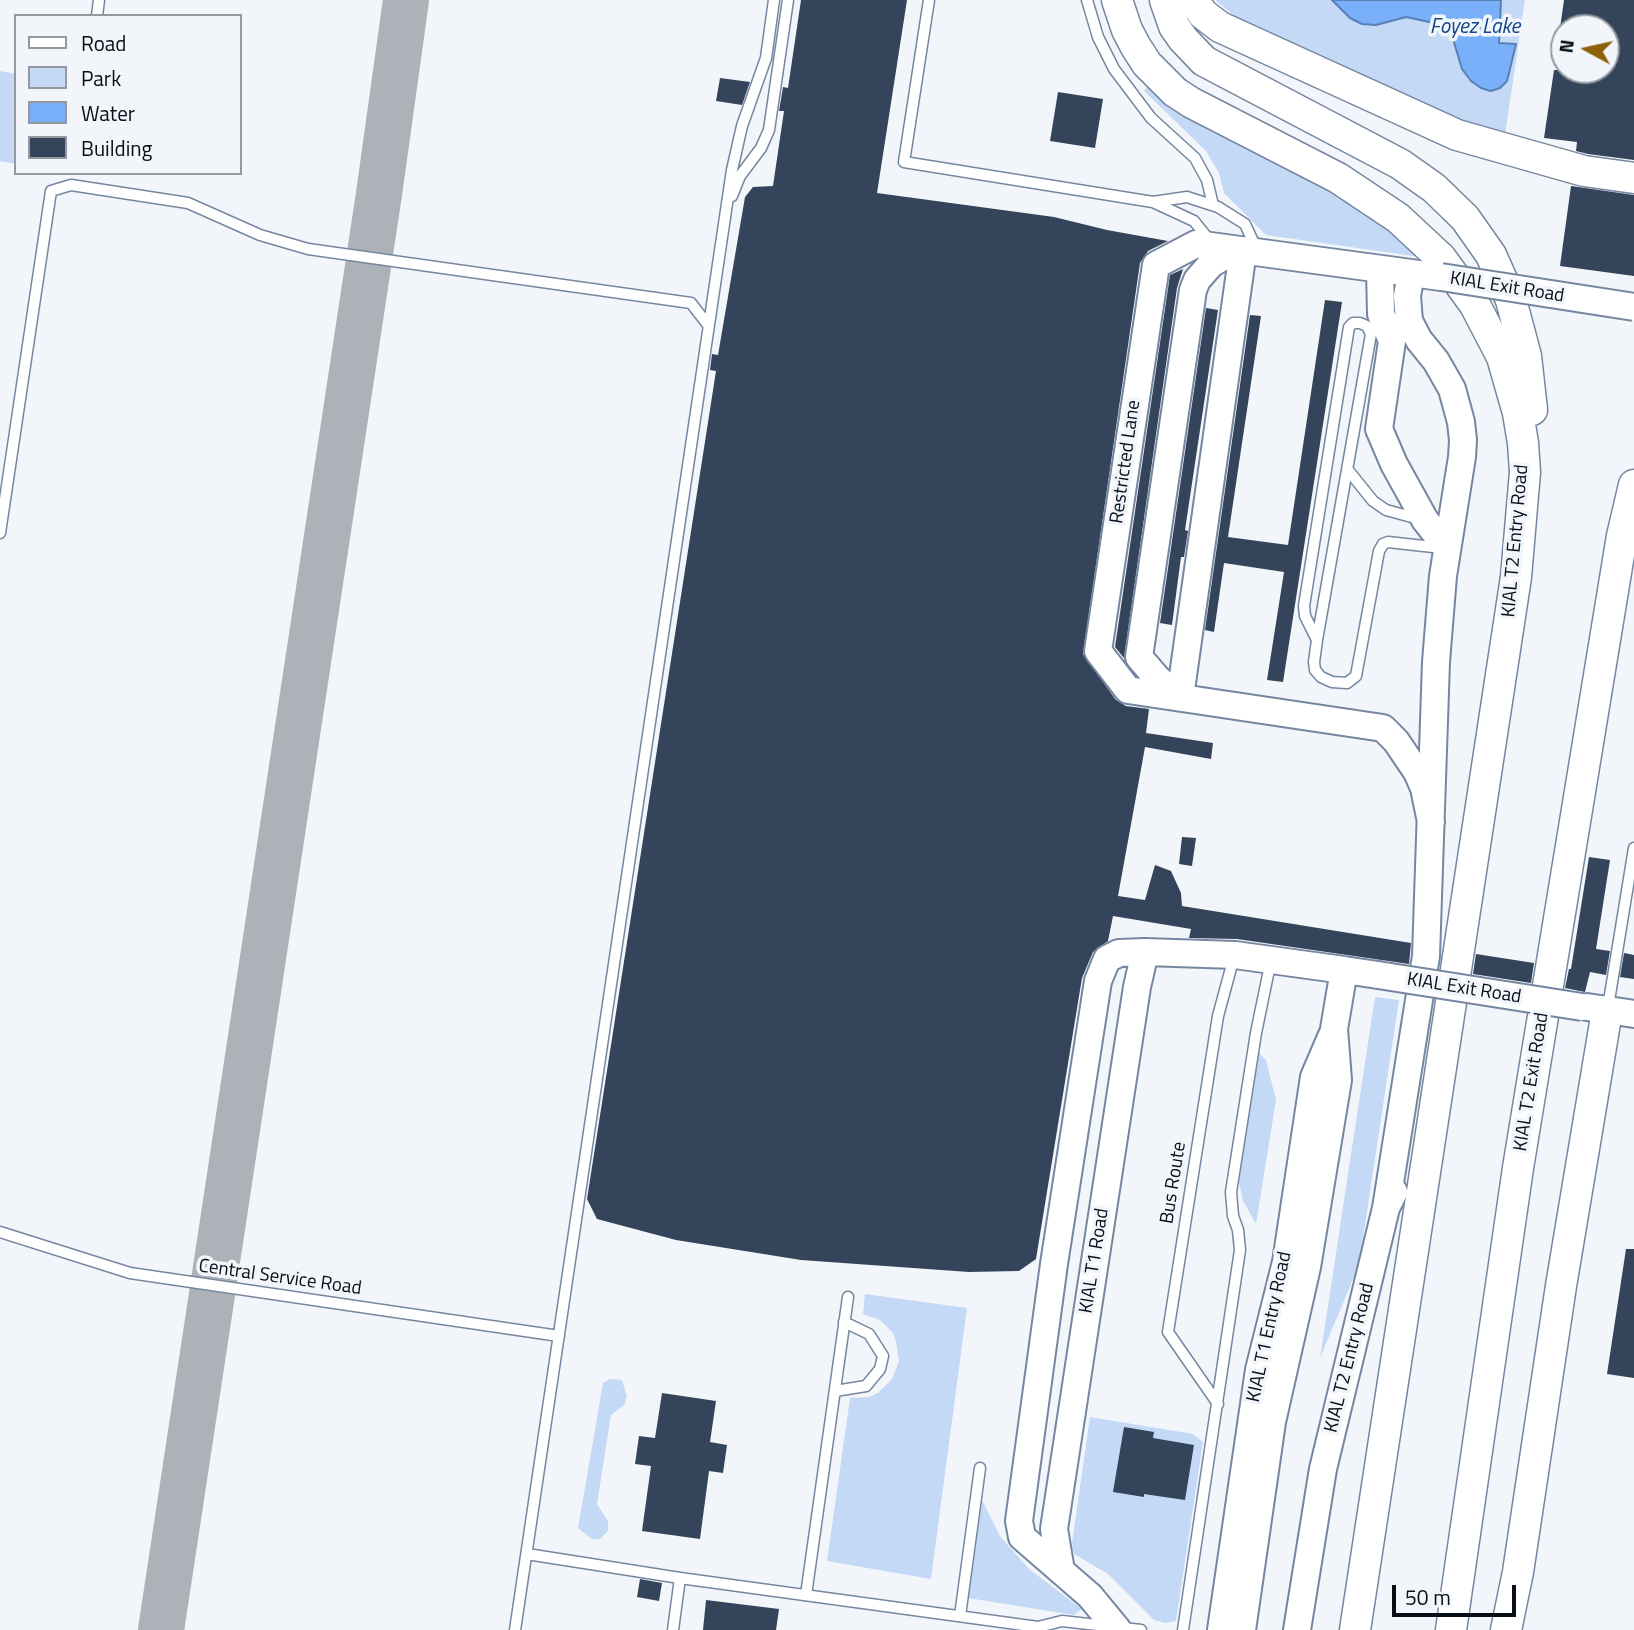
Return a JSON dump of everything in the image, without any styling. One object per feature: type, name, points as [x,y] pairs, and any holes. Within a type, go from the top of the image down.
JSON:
[{"type":"main road","name":"KIAL T2 Entry Road","points":[[1118,0],[1127,30],[1136,47],[1147,64],[1175,92],[1348,185],[1406,225],[1441,258],[1485,322],[1502,357],[1518,413],[1525,472],[1516,577],[1355,1630]]},
{"type":"main road","points":[[1165,0],[1171,19],[1183,39],[1204,61],[1400,164],[1434,188],[1478,234],[1502,277],[1515,312],[1526,356],[1533,423],[1532,478],[1516,577]]},
{"type":"main road","points":[[1193,0],[1203,14],[1220,27],[1457,135],[1584,171],[1634,178]]},
{"type":"main road","name":"Restricted Lane","points":[[1180,697],[1128,690],[1098,651],[1156,265],[1196,244],[1380,269]]},
{"type":"main road","points":[[1180,697],[1251,252],[1226,255],[1211,264],[1197,280],[1193,290],[1139,657],[1157,678],[1180,697],[1383,728],[1396,741],[1417,772],[1426,796],[1431,822]]},
{"type":"main road","points":[[1380,269],[1381,314],[1392,341],[1380,429],[1394,464],[1425,520],[1447,548]]},
{"type":"main road","name":"KIAL Exit Road","points":[[1380,269],[1634,307]]},
{"type":"main road","points":[[1386,1208],[1426,956],[1436,663],[1447,548],[1462,457],[1461,422],[1449,382],[1409,321],[1407,308],[1411,274]]},
{"type":"main road","name":"KIAL T2 Exit Road","points":[[1451,1630],[1518,1168],[1622,536],[1634,485]]},
{"type":"main road","name":"KIAL T2 Exit Road","points":[[1622,536],[1634,501]]},
{"type":"main road","points":[[1132,952],[1235,954],[1344,970]]},
{"type":"main road","name":"KIAL T1 Road","points":[[1132,952],[1137,987],[1054,1530],[1061,1570],[1022,1537],[1020,1504],[1098,981],[1107,959],[1132,952]]},
{"type":"main road","name":"KIAL T2 Entry Road","points":[[1297,1630],[1323,1469],[1386,1208],[1438,1097],[1426,956]]},
{"type":"main road","name":"KIAL Exit Road","points":[[1344,970],[1608,1011]]},
{"type":"main road","name":"KIAL T1 Entry Road","points":[[1221,1630],[1259,1370],[1286,1262],[1314,1077],[1334,1029],[1344,970]]},
{"type":"main road","points":[[1506,1630],[1518,1572],[1561,1286],[1608,1011]]},
{"type":"main road","name":"KIAL T1 Entry Road","points":[[1242,1630],[1272,1422],[1307,1267],[1338,1080],[1334,1029]]},
{"type":"main road","points":[[1061,1570],[1125,1629]]},
{"type":"lane","points":[[515,1630],[732,170],[742,126],[766,58],[774,0]]},
{"type":"lane","points":[[726,209],[740,176],[761,148],[769,130],[788,0]]},
{"type":"lane","points":[[929,0],[904,162],[1153,202],[1194,221],[1215,247]]},
{"type":"lane","points":[[1087,0],[1098,37],[1114,69],[1151,118],[1195,158],[1207,180],[1213,205]]},
{"type":"lane","points":[[71,184],[73,175]]},
{"type":"lane","points":[[0,533],[51,191],[71,184],[188,203],[260,235],[307,249],[691,303],[708,325]]},
{"type":"lane","points":[[1153,202],[1187,197],[1213,205],[1245,224],[1251,252]]},
{"type":"lane","points":[[1317,639],[1305,616],[1304,606],[1349,327],[1353,323],[1367,326],[1371,334],[1317,639],[1315,670],[1321,677],[1332,682],[1347,683],[1356,676],[1379,551],[1383,544],[1388,542],[1447,548]]},
{"type":"lane","points":[[1348,470],[1373,502],[1402,516],[1425,520]]},
{"type":"lane","points":[[1608,1011],[1634,848]]},
{"type":"lane","name":"Bus Route","points":[[1218,1404],[1168,1332],[1218,1016],[1235,954]]},
{"type":"lane","points":[[1184,1630],[1240,1250],[1231,1192],[1256,1033],[1271,960]]},
{"type":"lane","name":"Central Service Road","points":[[0,1232],[130,1273],[559,1336]]},
{"type":"lane","points":[[806,1595],[848,1297]]},
{"type":"lane","points":[[835,1391],[866,1386],[880,1369],[883,1356],[869,1334],[844,1322]]},
{"type":"lane","points":[[960,1616],[981,1468]]},
{"type":"lane","points":[[527,1554],[1037,1628],[1062,1621],[1125,1629]]},
{"type":"lane","points":[[673,1630],[680,1578]]},
{"type":"green space","points":[[1215,0],[1525,0],[1505,135],[1458,120],[1244,24]]},
{"type":"green space","points":[[0,71],[14,74],[14,164],[0,161]]},
{"type":"green space","points":[[1150,85],[1354,196],[1420,257],[1266,235],[1224,193],[1219,173],[1206,151],[1144,91]]},
{"type":"green space","points":[[1375,997],[1399,1000],[1359,1265],[1320,1358]]},
{"type":"green space","points":[[1258,1052],[1266,1060],[1276,1100],[1256,1224],[1243,1201],[1238,1178]]},
{"type":"green space","points":[[865,1294],[967,1308],[931,1579],[827,1561],[850,1398],[869,1397],[878,1393],[892,1379],[899,1361],[893,1333],[880,1320],[863,1314]]},
{"type":"green space","points":[[610,1379],[622,1380],[627,1397],[624,1405],[611,1415],[597,1504],[608,1521],[608,1531],[600,1539],[592,1539],[578,1528],[603,1383]]},
{"type":"green space","points":[[1090,1417],[1193,1434],[1203,1442],[1176,1621],[1165,1623],[1154,1620],[1108,1574],[1074,1554],[1072,1543]]},
{"type":"green space","points":[[982,1500],[1000,1536],[1029,1569],[1082,1609],[1074,1615],[968,1598]]},
{"type":"water","name":"Foyez Lake","points":[[1332,0],[1501,0],[1499,43],[1516,44],[1507,81],[1500,88],[1491,91],[1471,81],[1462,69],[1453,39],[1448,32],[1434,23],[1406,17],[1376,25],[1362,24],[1350,18]]},
{"type":"building","points":[[801,0],[907,0],[877,193],[1054,217],[1168,241],[1148,251],[1140,263],[1083,654],[1116,700],[1126,706],[1149,709],[1146,733],[1213,743],[1211,759],[1145,747],[1118,896],[1145,900],[1155,865],[1171,871],[1181,893],[1182,906],[1411,943],[1409,964],[1237,939],[1189,938],[1191,929],[1113,916],[1108,941],[1093,952],[1082,978],[1036,1259],[1019,1271],[969,1272],[801,1260],[676,1240],[597,1219],[587,1199],[716,371],[710,370],[712,354],[718,355],[745,197],[753,187],[773,186],[784,111],[779,111],[783,87],[788,88]]},
{"type":"building","points":[[1564,0],[1634,0],[1634,160],[1588,154],[1576,151],[1577,142],[1544,138],[1552,84],[1620,84],[1620,14],[1562,14]]},
{"type":"building","points":[[720,78],[750,82],[742,105],[716,101]]},
{"type":"building","points":[[1058,92],[1103,99],[1095,148],[1050,141]]},
{"type":"building","points":[[1571,186],[1634,195],[1634,276],[1560,266]]},
{"type":"building","points":[[1183,269],[1177,288],[1124,658],[1115,647],[1170,275]]},
{"type":"building","points":[[1325,300],[1342,302],[1283,682],[1267,680],[1284,572],[1224,563],[1214,632],[1205,630],[1250,315],[1261,316],[1228,537],[1288,545]]},
{"type":"building","points":[[1206,308],[1218,310],[1185,530],[1188,531],[1184,557],[1181,557],[1172,625],[1160,623]]},
{"type":"building","points":[[1182,837],[1196,838],[1192,866],[1179,864]]},
{"type":"building","points":[[1589,857],[1610,860],[1596,949],[1610,951],[1606,975],[1590,972],[1585,992],[1565,988],[1571,969]]},
{"type":"building","points":[[1624,953],[1634,955],[1634,979],[1620,977]]},
{"type":"building","points":[[1476,954],[1534,963],[1531,983],[1473,974]]},
{"type":"building","points":[[1626,1249],[1634,1249],[1634,1378],[1607,1374]]},
{"type":"building","points":[[662,1393],[716,1401],[710,1442],[727,1445],[723,1473],[709,1471],[700,1539],[642,1531],[651,1466],[635,1464],[639,1436],[655,1438]]},
{"type":"building","points":[[1124,1427],[1154,1432],[1153,1438],[1194,1445],[1185,1500],[1113,1492]]},
{"type":"building","points":[[640,1579],[662,1583],[659,1601],[637,1597]]},
{"type":"building","points":[[706,1600],[779,1609],[776,1630],[703,1630]]},
{"type":"taxiway","points":[[161,1630],[379,194],[406,0]]}]
